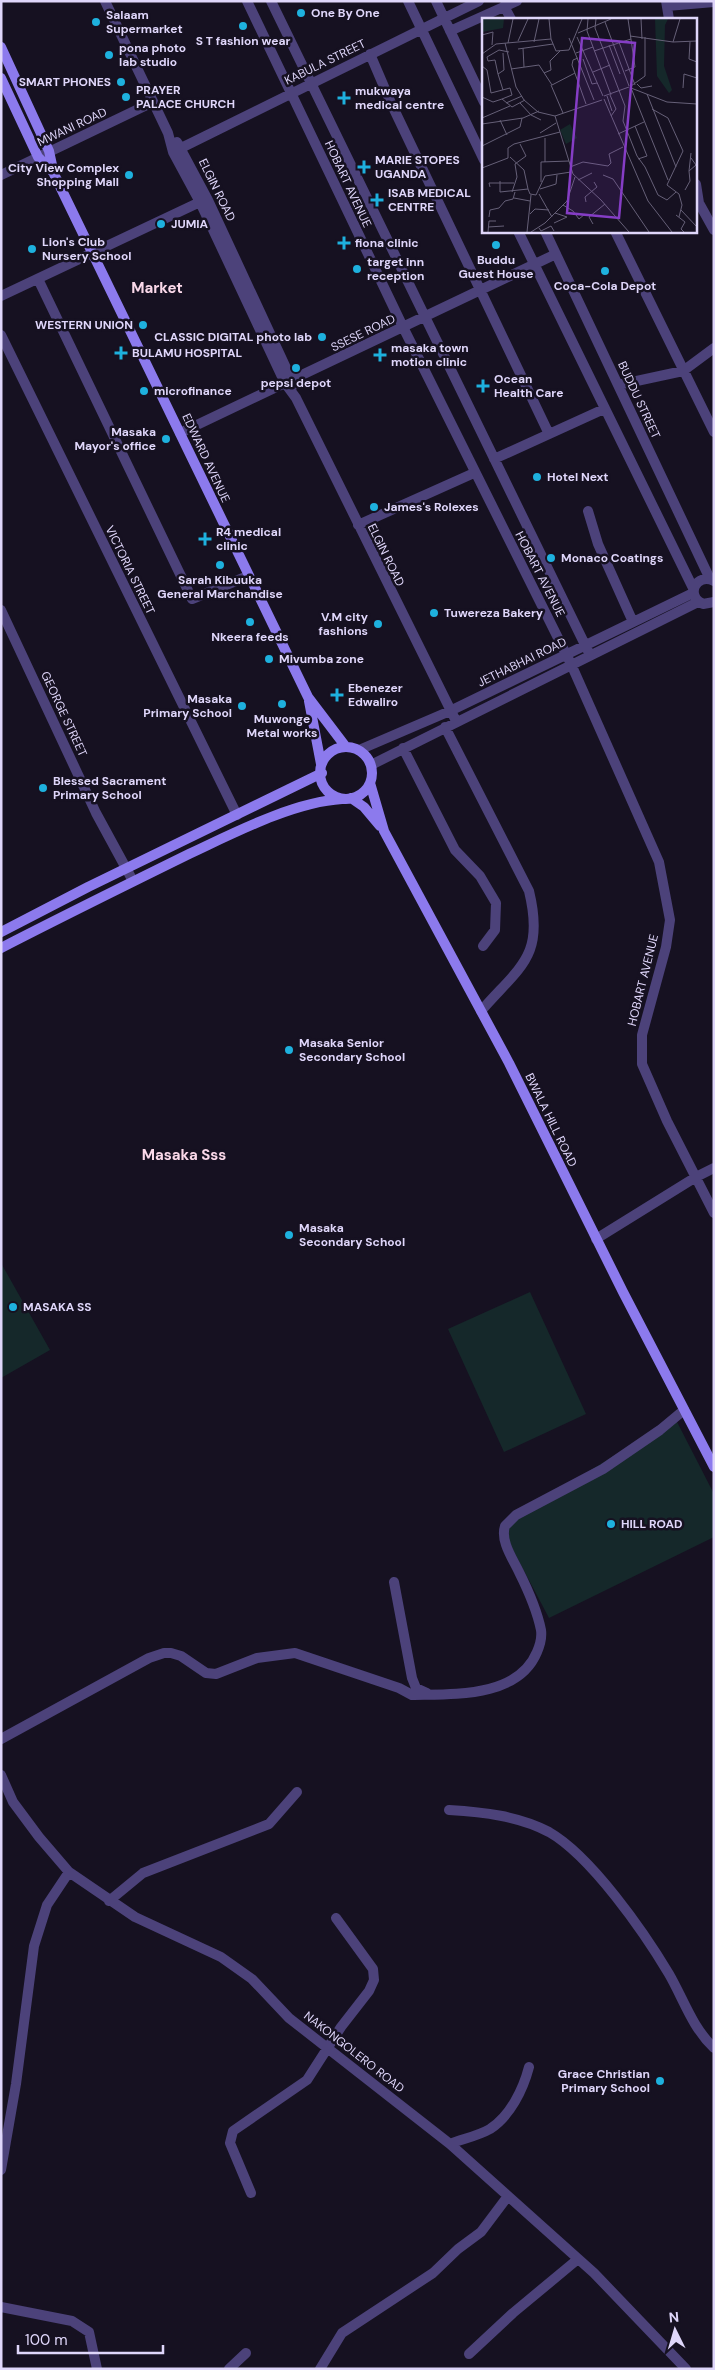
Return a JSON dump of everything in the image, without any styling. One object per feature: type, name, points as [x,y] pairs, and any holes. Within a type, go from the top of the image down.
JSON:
[{"type":"street","name":"ELGIN ROAD","points":[[105,1],[296,398],[456,721]]},
{"type":"street","name":"HOBART AVENUE","points":[[247,1],[403,328],[474,473],[569,659],[659,862],[670,920],[666,947],[642,1035],[640,1051],[642,1064],[663,1113],[714,1212]]},
{"type":"street","name":"HOBART AVENUE","points":[[271,1],[309,84],[587,650]]},
{"type":"street","points":[[408,1],[482,156]]},
{"type":"street","points":[[436,1],[482,98]]},
{"type":"street","name":"KABULA STREET","points":[[177,149],[480,1]]},
{"type":"street","points":[[450,31],[517,1]]},
{"type":"street","points":[[669,18],[666,4],[714,2]]},
{"type":"street","points":[[504,6],[510,18]]},
{"type":"street","name":"EDWARD AVENUE","points":[[1,47],[49,151],[54,174],[94,253],[248,576],[308,697],[346,747]]},
{"type":"street","points":[[370,54],[391,103],[549,434]]},
{"type":"street","name":"EDWARD AVENUE","points":[[1,78],[38,157],[54,174]]},
{"type":"street","name":"MWANI ROAD","points":[[1,175],[153,102]]},
{"type":"street","name":"ELGIN ROAD","points":[[177,149],[200,202],[289,381]]},
{"type":"street","points":[[698,194],[700,203],[714,230]]},
{"type":"street","points":[[1,296],[200,202]]},
{"type":"street","points":[[518,232],[695,594],[708,604],[713,603]]},
{"type":"street","name":"BUDDU STREET","points":[[545,232],[712,580]]},
{"type":"street","points":[[615,232],[714,432]]},
{"type":"street","name":"SSESE ROAD","points":[[180,433],[556,254]]},
{"type":"street","points":[[38,279],[192,599],[248,576]]},
{"type":"street","name":"VICTORIA STREET","points":[[1,335],[237,815]]},
{"type":"street","points":[[618,384],[683,371],[714,348]]},
{"type":"street","points":[[494,459],[604,409]]},
{"type":"street","points":[[358,525],[474,473]]},
{"type":"street","points":[[588,511],[598,544],[633,622]]},
{"type":"street","points":[[695,594],[700,580],[712,580]]},
{"type":"street","name":"JETHABHAI ROAD","points":[[587,650],[633,622],[695,594]]},
{"type":"street","name":"JETHABHAI ROAD","points":[[371,765],[695,594]]},
{"type":"street","name":"GEORGE STREET","points":[[1,610],[88,795],[133,881]]},
{"type":"street","name":"JETHABHAI ROAD","points":[[360,750],[569,659]]},
{"type":"street","points":[[308,697],[322,769],[322,781],[326,789],[364,807],[384,831]]},
{"type":"street","points":[[445,727],[529,891],[535,915],[534,942],[520,970],[480,1011]]},
{"type":"street","points":[[1,932],[237,815],[322,769],[331,751],[346,747],[360,750],[371,765],[370,782],[363,792],[347,798],[321,800],[242,829],[133,881],[1,948]]},
{"type":"street","points":[[403,748],[455,850],[480,876],[496,902],[495,930],[483,946]]},
{"type":"street","name":"BWALA HILL ROAD","points":[[370,782],[384,831],[509,1062],[596,1239],[714,1467]]},
{"type":"street","points":[[596,1239],[696,1177],[714,1168]]},
{"type":"street","points":[[1,1739],[149,1658],[164,1652],[181,1656],[206,1674],[225,1672],[257,1658],[298,1653],[399,1688],[412,1695],[498,1688],[526,1671],[540,1646],[541,1630],[527,1588],[503,1535],[508,1522],[516,1515],[603,1469],[660,1430],[684,1410]]},
{"type":"street","points":[[394,1582],[412,1678],[416,1688],[430,1695]]},
{"type":"street","name":"NAKONGOLERO ROAD","points":[[1,1775],[13,1802],[39,1837],[69,1872],[109,1901],[161,1931],[221,1957],[252,1979],[289,2018],[450,2144],[610,2287],[686,2369]]},
{"type":"street","points":[[109,1901],[143,1873],[270,1824],[297,1792]]},
{"type":"street","points":[[1,1802],[13,1802]]},
{"type":"street","points":[[449,1810],[511,1818],[548,1832],[570,1848],[622,1905],[668,1973],[698,2031],[714,2048]]},
{"type":"street","points":[[1,2170],[16,2084],[34,1946],[47,1905],[69,1872]]},
{"type":"street","points":[[251,2193],[230,2143],[231,2135],[245,2121],[304,2084],[318,2067],[341,2027],[365,1997],[374,1980],[373,1969],[336,1918]]},
{"type":"street","points":[[450,2144],[490,2129],[515,2102],[529,2068]]},
{"type":"street","points":[[320,2369],[342,2333],[433,2273],[481,2232],[508,2196]]},
{"type":"street","points":[[468,2354],[513,2313],[578,2259]]},
{"type":"street","points":[[1,2307],[48,2315],[78,2324],[89,2332],[97,2369]]},
{"type":"street","points":[[229,2369],[246,2353]]},
{"type":"green space","name":"MASAKA SS","points":[[1,1263],[50,1350],[1,1378]]},
{"type":"green space","points":[[530,1292],[586,1414],[504,1452],[448,1329]]},
{"type":"green space","name":"HILL ROAD","points":[[675,1418],[714,1494],[714,1537],[549,1618],[503,1531],[513,1518]]},
{"type":"place","name":"One By One","points":[[301,13]]},
{"type":"place","name":"Salaam Supermarket","points":[[96,22]]},
{"type":"place","name":"S T fashion wear","points":[[243,26]]},
{"type":"place","name":"pona photo lab studio","points":[[109,55]]},
{"type":"place","name":"SMART PHONES","points":[[121,82]]},
{"type":"place","name":"PRAYER PALACE CHURCH","points":[[126,97]]},
{"type":"place","name":"mukwaya medical centre","points":[[344,98]]},
{"type":"place","name":"MARIE STOPES UGANDA","points":[[364,167]]},
{"type":"place","name":"City View Complex Shopping Mall","points":[[129,175]]},
{"type":"place","name":"ISAB MEDICAL CENTRE","points":[[377,200]]},
{"type":"place","name":"JUMIA","points":[[161,224]]},
{"type":"place","name":"fiona clinic","points":[[344,243]]},
{"type":"place","name":"Buddu Guest House","points":[[496,245]]},
{"type":"place","name":"Lion's Club Nursery School","points":[[32,249]]},
{"type":"place","name":"target inn reception","points":[[357,269]]},
{"type":"place","name":"Coca-Cola Depot","points":[[605,271]]},
{"type":"place","name":"WESTERN UNION","points":[[143,325]]},
{"type":"place","name":"CLASSIC DIGITAL photo lab","points":[[322,337]]},
{"type":"place","name":"BULAMU HOSPITAL","points":[[121,353]]},
{"type":"place","name":"masaka town motion clinic","points":[[380,355]]},
{"type":"place","name":"pepsi depot","points":[[296,368]]},
{"type":"place","name":"Ocean Health Care","points":[[483,386]]},
{"type":"place","name":"microfinance","points":[[144,391]]},
{"type":"place","name":"Masaka Mayor's office","points":[[166,439]]},
{"type":"place","name":"Hotel Next","points":[[537,477]]},
{"type":"place","name":"James's Rolexes","points":[[374,507]]},
{"type":"place","name":"R4 medical clinic","points":[[205,539]]},
{"type":"place","name":"Monaco Coatings","points":[[551,558]]},
{"type":"place","name":"Sarah Kibuuka General Marchandise","points":[[220,565]]},
{"type":"place","name":"Tuwereza Bakery","points":[[434,613]]},
{"type":"place","name":"Nkeera feeds","points":[[250,622]]},
{"type":"place","name":"V.M city fashions","points":[[378,624]]},
{"type":"place","name":"Mivumba zone","points":[[269,659]]},
{"type":"place","name":"Ebenezer Edwaliro","points":[[337,695]]},
{"type":"place","name":"Muwonge Metal works","points":[[282,704]]},
{"type":"place","name":"Masaka Primary School","points":[[242,706]]},
{"type":"place","name":"Blessed Sacrament Primary School","points":[[43,788]]},
{"type":"place","name":"Masaka Senior Secondary School","points":[[289,1050]]},
{"type":"place","name":"Masaka Secondary School","points":[[289,1235]]},
{"type":"place","name":"MASAKA SS","points":[[13,1307]]},
{"type":"place","name":"HILL ROAD","points":[[611,1524]]},
{"type":"place","name":"Grace Christian Primary School","points":[[660,2081]]},
{"type":"district","name":"Market","points":[[157,288]]},
{"type":"district","name":"Masaka Sss","points":[[184,1155]]}]
